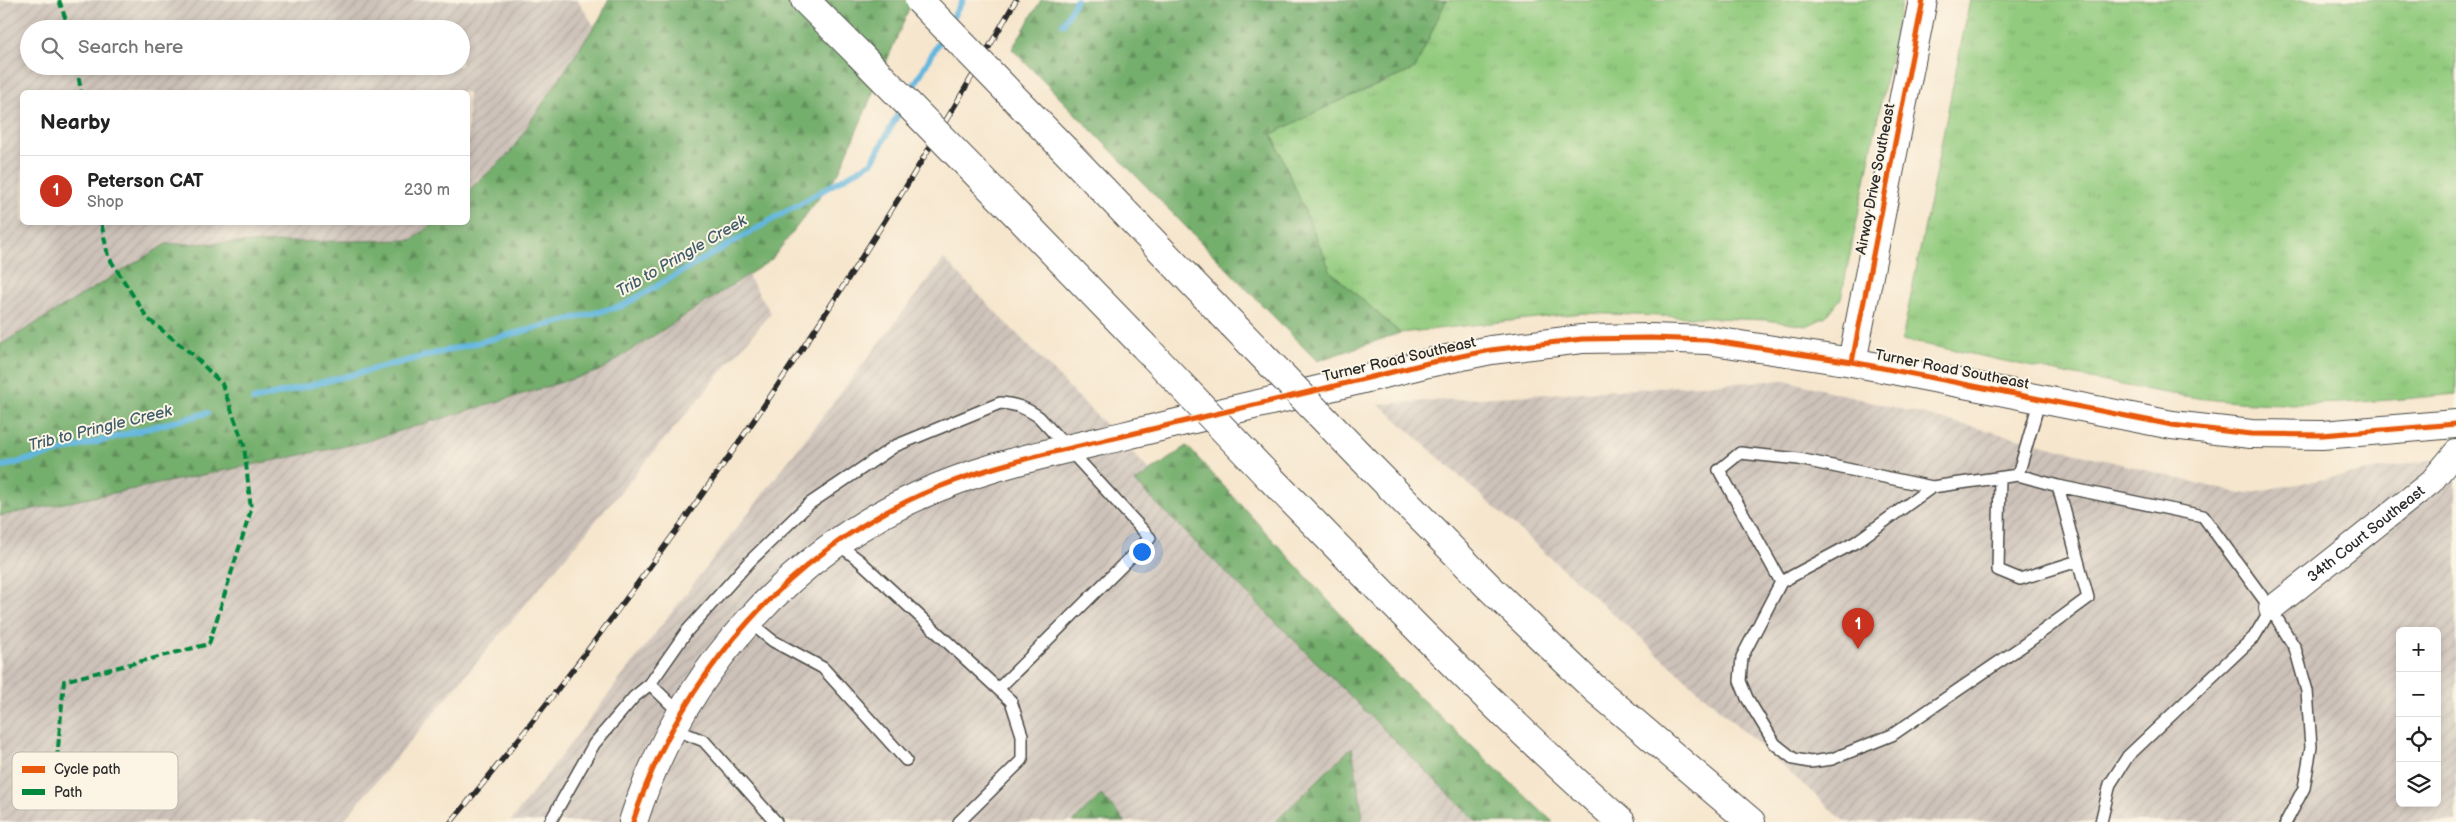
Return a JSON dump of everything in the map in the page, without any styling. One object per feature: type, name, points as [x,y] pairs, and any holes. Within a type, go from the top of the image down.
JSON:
[{"type":"main road","points":[[805,0],[1020,218],[1450,662],[1554,763],[1621,822]]},
{"type":"main road","points":[[919,0],[1488,586],[1594,688],[1752,822]]},
{"type":"main road","name":"Airway Drive Southeast","points":[[1852,362],[1922,0]]},
{"type":"main road","name":"Turner Road Southeast","points":[[632,822],[643,788],[676,720],[707,671],[748,621],[808,565],[892,509],[939,487],[1035,456],[1428,363],[1540,343],[1650,338],[1707,340],[1852,362],[2172,425],[2251,434],[2322,435],[2456,424]]},
{"type":"street","name":"34th Court Southeast","points":[[2272,610],[2431,482],[2456,452]]},
{"type":"lane","points":[[2018,475],[2040,399]]},
{"type":"lane","points":[[550,822],[594,744],[634,698],[650,684],[688,631],[749,562],[809,504],[895,446],[1000,403],[1026,408],[1039,417],[1150,538],[998,689]]},
{"type":"lane","points":[[1781,582],[1719,470],[1740,453],[1799,459],[1932,487],[2018,475],[2058,486],[2203,516],[2272,610],[2295,648],[2307,691],[2311,747],[2304,788],[2286,822]]},
{"type":"lane","points":[[2000,478],[1998,570],[2020,579],[2078,561]]},
{"type":"lane","points":[[1932,487],[1856,542],[1781,582],[1742,657],[1740,681],[1747,698],[1775,744],[1794,759],[1810,762],[1832,759],[1892,735],[2021,647],[2088,598],[2058,486]]},
{"type":"lane","points":[[838,544],[860,561],[1011,701],[1022,735],[1022,760],[959,822]]},
{"type":"lane","points":[[2101,822],[2110,784],[2128,756],[2254,637],[2272,610]]},
{"type":"lane","points":[[748,621],[773,641],[823,668],[906,760]]},
{"type":"lane","points":[[650,684],[676,720],[704,741],[776,822]]},
{"type":"shaded area","points":[[0,0],[578,0],[771,313],[342,822],[0,822]]},
{"type":"shaded area","points":[[944,259],[1492,822],[510,822]]},
{"type":"shaded area","points":[[1785,380],[2241,494],[2456,455],[2456,822],[1845,822],[1379,404]]},
{"type":"green space","points":[[608,0],[913,0],[839,172],[771,260],[599,371],[360,443],[0,516],[0,345],[166,244],[413,240],[430,225],[470,225],[470,189],[509,154],[602,15]]},
{"type":"green space","points":[[1041,0],[1446,0],[1415,69],[1330,105],[1272,134],[1331,272],[1400,333],[1317,361],[1012,49]]},
{"type":"green space","points":[[1446,0],[1902,0],[1841,298],[1826,317],[1806,326],[1766,320],[1582,313],[1400,333],[1331,272],[1272,134],[1330,105],[1415,69]]},
{"type":"green space","points":[[1970,0],[2456,0],[2456,394],[2320,404],[2252,403],[2218,400],[2184,396],[2114,383],[1902,340]]},
{"type":"green space","points":[[1187,446],[1399,678],[1553,822],[1477,822],[1135,482]]},
{"type":"green space","points":[[1352,747],[1363,817],[1359,822],[1275,822]]},
{"type":"green space","points":[[1101,795],[1126,822],[1073,822]]},
{"type":"waterway","name":"Trib to Pringle Creek","points":[[950,22],[963,0]]},
{"type":"waterway","points":[[1063,24],[1076,0]]},
{"type":"waterway","name":"Trib to Pringle Creek","points":[[908,96],[943,35]]},
{"type":"waterway","name":"Trib to Pringle Creek","points":[[253,400],[622,306],[872,162],[902,107]]},
{"type":"waterway","name":"Trib to Pringle Creek","points":[[0,467],[207,413]]},
{"type":"railway","points":[[451,822],[511,749],[597,638],[681,524],[770,397],[856,267],[938,135],[1016,0]]},
{"type":"marked path","points":[[59,0],[66,20]]},
{"type":"marked path","points":[[78,75],[81,90]]},
{"type":"marked path","points":[[58,752],[64,681],[209,644],[251,510],[244,445],[222,384],[192,354],[148,319],[108,256],[102,225]]},
{"type":"cycle path","points":[[1852,362],[1923,0]]},
{"type":"cycle path","points":[[633,822],[654,767],[680,715],[712,666],[749,621],[791,579],[837,543],[886,512],[961,478],[1007,464],[1428,363],[1491,350],[1582,339],[1650,338],[1707,340],[1852,362],[2172,425],[2251,434],[2322,435],[2456,424]]},
{"type":"place","name":"Peterson CAT","points":[[1858,649]]}]
